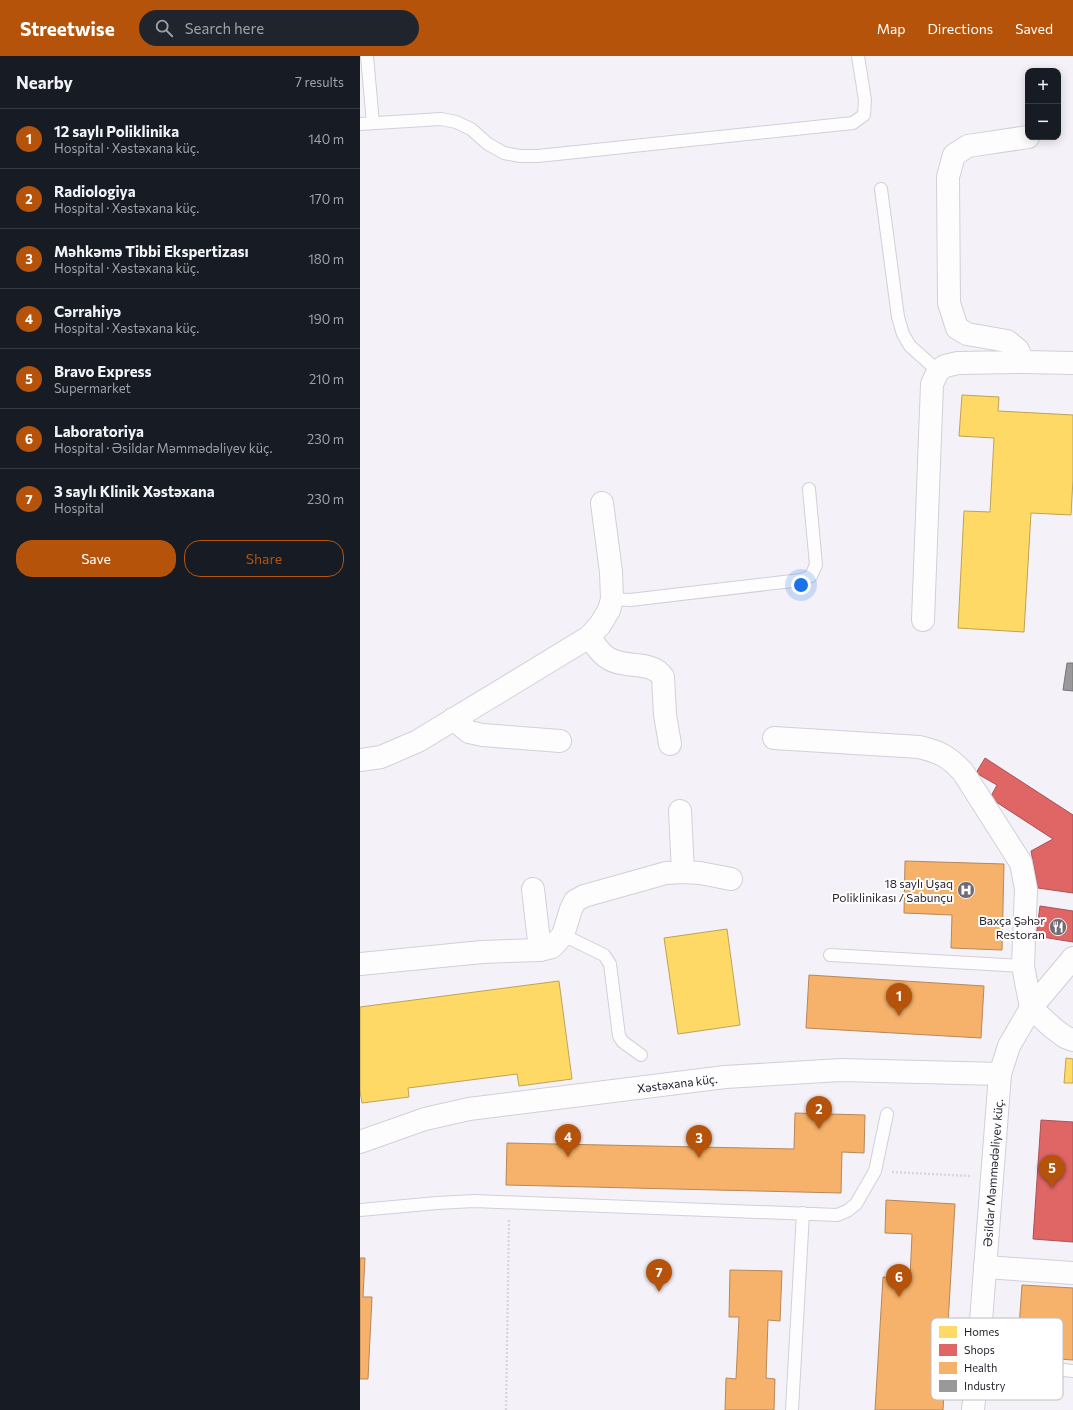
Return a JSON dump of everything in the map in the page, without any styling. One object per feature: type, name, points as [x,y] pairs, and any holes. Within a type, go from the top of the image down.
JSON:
[{"type":"street","points":[[1023,362],[1018,350],[1007,342],[967,334],[957,328],[949,303],[948,177],[954,155],[968,146],[1025,137]]},
{"type":"street","points":[[923,620],[932,384],[938,371],[945,366],[958,363],[1073,363]]},
{"type":"street","points":[[360,760],[381,757],[412,743],[589,636],[600,625],[609,610],[612,599],[611,572],[602,503]]},
{"type":"street","points":[[589,636],[600,652],[608,658],[620,664],[653,668],[663,677],[665,715],[670,744]]},
{"type":"street","points":[[453,719],[469,732],[483,736],[560,741]]},
{"type":"street","points":[[774,738],[919,747],[937,752],[952,761],[963,772],[1021,863],[1026,889],[1023,966],[1031,1008],[1053,1028],[1073,1040]]},
{"type":"street","points":[[680,811],[683,872]]},
{"type":"street","points":[[360,964],[482,952],[540,950],[552,947],[563,935],[575,901],[584,896],[666,873],[700,873],[731,880]]},
{"type":"street","points":[[533,890],[540,950]]},
{"type":"street","name":"Əsildar Məmmədəliyev küç.","points":[[981,1318],[1000,1074],[1009,1046],[1031,1008],[1073,958]]},
{"type":"street","name":"Xəstəxana küç.","points":[[360,1142],[425,1119],[469,1109],[725,1077],[841,1070],[1000,1074]]},
{"type":"street","points":[[985,1267],[1073,1273]]},
{"type":"street","name":"Əsildar Məmmədəliyev küç.","points":[[973,1410],[974,1400]]},
{"type":"lane","points":[[367,56],[373,123]]},
{"type":"lane","points":[[360,124],[441,119],[456,122],[471,129],[488,144],[504,153],[520,156],[538,156],[853,124],[864,115],[865,100],[858,56]]},
{"type":"lane","points":[[882,189],[898,317],[910,346],[938,371]]},
{"type":"lane","points":[[612,599],[630,600],[801,580],[811,576],[816,565],[810,489]]},
{"type":"lane","points":[[563,935],[604,955],[610,964],[619,1036],[623,1042],[641,1055]]},
{"type":"lane","points":[[830,956],[1023,966]]},
{"type":"lane","points":[[360,1210],[437,1202],[474,1201],[837,1215],[847,1211],[856,1204],[875,1171],[887,1114]]},
{"type":"lane","points":[[792,1410],[803,1214]]},
{"type":"lane","points":[[1063,1370],[1073,1371]]},
{"type":"path","points":[[875,1171],[970,1176],[971,1168]]},
{"type":"path","points":[[506,1410],[509,1203]]},
{"type":"building: Homes","points":[[962,395],[999,397],[998,411],[1073,415],[1073,479],[1071,515],[1031,513],[1024,632],[958,628],[964,511],[990,512],[994,438],[959,436]]},
{"type":"building: Homes","points":[[727,929],[740,1025],[678,1034],[664,938]]},
{"type":"building: Homes","points":[[559,981],[572,1079],[519,1086],[517,1074],[408,1088],[409,1097],[362,1103],[360,1091],[360,1007]]},
{"type":"building: Homes","points":[[1066,1058],[1073,1059],[1073,1083],[1064,1083]]},
{"type":"building: Shops","points":[[985,758],[1073,815],[1073,893],[1038,888],[1031,851],[1053,839],[990,798],[997,785],[976,773]]},
{"type":"building: Shops","points":[[1040,906],[1073,911],[1073,942],[1036,936]]},
{"type":"building: Shops","points":[[1041,1120],[1073,1122],[1073,1242],[1033,1239]]},
{"type":"building: Health","points":[[905,861],[1004,864],[1002,950],[951,948],[952,915],[904,913]]},
{"type":"building: Health","points":[[809,975],[984,986],[981,1038],[806,1028]]},
{"type":"building: Health","points":[[795,1113],[865,1115],[864,1153],[842,1152],[841,1193],[506,1185],[507,1143],[794,1149]]},
{"type":"building: Health","points":[[886,1200],[955,1204],[948,1318],[931,1318],[931,1400],[944,1400],[943,1410],[875,1410],[883,1277],[910,1278],[912,1234],[885,1233]]},
{"type":"building: Health","points":[[360,1258],[365,1258],[363,1297],[372,1297],[368,1379],[360,1379]]},
{"type":"building: Health","points":[[730,1270],[782,1271],[780,1321],[768,1320],[766,1378],[775,1379],[774,1410],[725,1410],[726,1378],[736,1379],[739,1317],[729,1317]]},
{"type":"building: Health","points":[[1022,1285],[1073,1288],[1073,1360],[1063,1359],[1063,1318],[1020,1318]]},
{"type":"building: Industry","points":[[1067,663],[1073,663],[1073,691],[1063,690]]},
{"type":"place","name":"18 saylı Uşaq Poliklinikası / Sabunçu","points":[[966,890]]},
{"type":"place","name":"Baxça Şəhər Restoran","points":[[1058,927]]},
{"type":"place","name":"12 saylı Poliklinika","points":[[899,1016]]},
{"type":"place","name":"Radiologiya","points":[[819,1129]]},
{"type":"place","name":"Cərrahiyə","points":[[568,1157]]},
{"type":"place","name":"Məhkəmə Tibbi Ekspertizası","points":[[699,1158]]},
{"type":"place","name":"Bravo Express","points":[[1052,1188]]},
{"type":"place","name":"3 saylı Klinik Xəstəxana","points":[[659,1292]]},
{"type":"place","name":"Laboratoriya","points":[[899,1297]]}]
